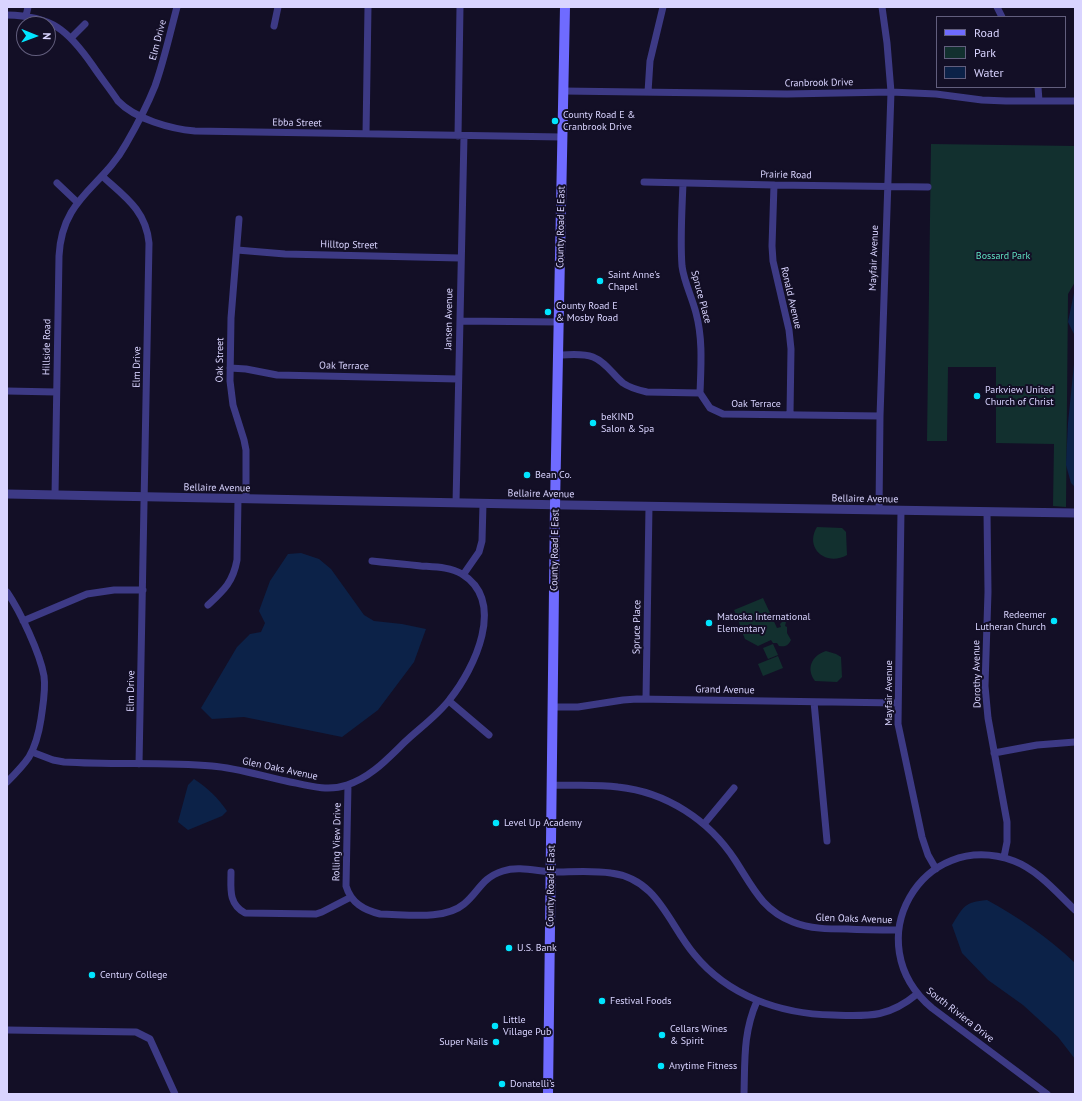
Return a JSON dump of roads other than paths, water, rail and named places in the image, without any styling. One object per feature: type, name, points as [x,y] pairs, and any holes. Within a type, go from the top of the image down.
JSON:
[{"type":"main road","name":"County Road E East","points":[[548,1094],[555,505],[565,7]]},
{"type":"street","points":[[26,16],[28,7]]},
{"type":"street","name":"Elm Drive","points":[[139,764],[145,497],[148,234],[142,218],[137,210],[102,176],[121,153],[155,86],[177,7]]},
{"type":"street","points":[[274,26],[278,7]]},
{"type":"street","points":[[366,134],[368,7]]},
{"type":"street","name":"Jansen Avenue","points":[[456,503],[460,321],[460,7]]},
{"type":"street","points":[[648,92],[650,61],[663,7]]},
{"type":"street","name":"Mayfair Avenue","points":[[879,510],[880,416],[891,92],[882,7]]},
{"type":"street","points":[[997,7],[1002,16]]},
{"type":"street","points":[[71,38],[86,24]]},
{"type":"street","name":"Ebba Street","points":[[56,27],[71,38],[82,50],[118,102],[128,110],[159,124],[183,130],[562,137]]},
{"type":"street","points":[[1038,88],[1039,101]]},
{"type":"street","name":"Cranbrook Drive","points":[[563,91],[787,94],[891,92],[936,94],[982,100],[1075,101]]},
{"type":"street","name":"Hillside Road","points":[[55,495],[59,244],[65,222],[77,202],[102,176]]},
{"type":"street","name":"Prairie Road","points":[[644,182],[928,187]]},
{"type":"street","points":[[57,183],[77,202]]},
{"type":"street","name":"Spruce Place","points":[[683,183],[683,267],[685,280],[700,330],[700,392]]},
{"type":"street","name":"Ronald Avenue","points":[[774,185],[773,261],[789,330],[791,349],[790,414]]},
{"type":"street","name":"Oak Street","points":[[208,605],[225,590],[235,569],[246,450],[232,405],[230,392],[231,318],[237,250],[238,218]]},
{"type":"street","name":"Hilltop Street","points":[[237,250],[285,254],[460,258]]},
{"type":"street","points":[[460,321],[559,322]]},
{"type":"street","points":[[558,355],[581,354],[594,357],[605,364],[623,382],[638,390],[647,392],[700,392]]},
{"type":"street","name":"Oak Terrace","points":[[230,368],[246,369],[278,375],[458,379]]},
{"type":"street","points":[[7,391],[56,392]]},
{"type":"street","name":"Oak Terrace","points":[[700,392],[710,408],[723,414],[880,416]]},
{"type":"street","name":"Bellaire Avenue","points":[[7,494],[483,504],[1075,513]]},
{"type":"street","points":[[372,561],[450,569],[463,575],[479,552],[482,541],[483,504]]},
{"type":"street","name":"Spruce Place","points":[[646,699],[648,506]]},
{"type":"street","name":"Mayfair Avenue","points":[[901,510],[898,724],[922,837],[928,855],[936,869]]},
{"type":"street","name":"Dorothy Avenue","points":[[987,512],[988,592],[985,686],[986,702],[1007,827],[1007,842],[1004,858]]},
{"type":"street","name":"Glen Oaks Avenue","points":[[32,752],[53,760],[64,762],[214,766],[318,788],[348,785],[360,780],[380,766],[449,701],[466,673],[474,657],[485,620],[483,603],[479,594],[474,586],[463,575]]},
{"type":"street","points":[[23,621],[87,594],[114,590],[143,590]]},
{"type":"street","points":[[7,592],[23,621],[37,653],[44,677],[44,700],[37,737],[32,752],[23,766],[7,782]]},
{"type":"street","name":"Grand Avenue","points":[[553,707],[578,707],[623,700],[646,699],[898,703]]},
{"type":"street","points":[[449,701],[489,735]]},
{"type":"street","points":[[814,702],[827,841]]},
{"type":"street","points":[[994,753],[1036,745],[1075,742]]},
{"type":"street","name":"Rolling View Drive","points":[[348,785],[346,886],[350,897]]},
{"type":"street","name":"Glen Oaks Avenue","points":[[552,785],[602,786],[635,790],[665,799],[691,814],[704,824],[726,846],[756,894],[772,910],[782,917],[804,926],[816,928],[898,930]]},
{"type":"street","points":[[704,824],[734,788]]},
{"type":"street","name":"South Riviera Drive","points":[[1047,1094],[932,1008],[917,994],[908,980],[901,964],[898,947],[898,930],[903,911],[910,896],[920,882],[936,869],[958,859],[969,856],[981,855],[1015,861],[1034,872],[1075,910]]},
{"type":"street","points":[[231,872],[231,893],[233,902],[245,913],[316,914],[350,897],[363,908],[380,914],[443,914],[451,912],[464,904],[479,886],[495,874],[513,869],[551,872],[611,873],[631,879],[640,884],[656,898],[685,944],[705,967],[737,991],[757,1001],[773,1007],[804,1014],[867,1016],[882,1014],[893,1010],[903,1005],[917,994]]},
{"type":"street","points":[[744,1094],[746,1037],[748,1025],[757,1001]]},
{"type":"street","points":[[7,1030],[136,1032],[150,1039],[174,1094]]},
{"type":"water","points":[[1075,288],[1075,336],[1068,322]]},
{"type":"water","points":[[1075,354],[1075,487],[1071,483],[1066,465],[1068,423]]},
{"type":"water","points":[[301,553],[319,559],[331,569],[364,615],[374,621],[402,624],[426,629],[414,662],[378,710],[342,737],[244,717],[212,719],[201,708],[237,647],[250,634],[261,632],[265,623],[259,611],[270,581],[288,554]]},
{"type":"water","points":[[194,779],[204,786],[227,811],[222,816],[188,830],[178,822],[188,785]]},
{"type":"water","points":[[987,900],[1033,928],[1075,963],[1075,1059],[1058,1037],[1023,1005],[988,980],[962,953],[952,925],[965,906],[973,902]]},
{"type":"place","name":"County Road E & Cranbrook Drive","points":[[555,121]]},
{"type":"place","name":"Saint Anne's Chapel","points":[[600,281]]},
{"type":"place","name":"County Road E & Mosby Road","points":[[548,312]]},
{"type":"place","name":"Parkview United Church of Christ","points":[[977,396]]},
{"type":"place","name":"beKIND Salon & Spa","points":[[593,423]]},
{"type":"place","name":"Bean Co.","points":[[527,475]]},
{"type":"place","name":"Redeemer Lutheran Church","points":[[1054,621]]},
{"type":"place","name":"Matoska International Elementary","points":[[709,623]]},
{"type":"place","name":"Level Up Academy","points":[[496,823]]},
{"type":"place","name":"U.S. Bank","points":[[509,948]]},
{"type":"place","name":"Century College","points":[[92,975]]},
{"type":"place","name":"Festival Foods","points":[[602,1001]]},
{"type":"place","name":"Little Village Pub","points":[[495,1026]]},
{"type":"place","name":"Cellars Wines & Spirit","points":[[662,1035]]},
{"type":"place","name":"Super Nails","points":[[496,1042]]},
{"type":"place","name":"Anytime Fitness","points":[[661,1066]]},
{"type":"place","name":"Donatelli’s","points":[[502,1084]]},
{"type":"park label","name":"Bossard Park","points":[[1003,256]]}]
